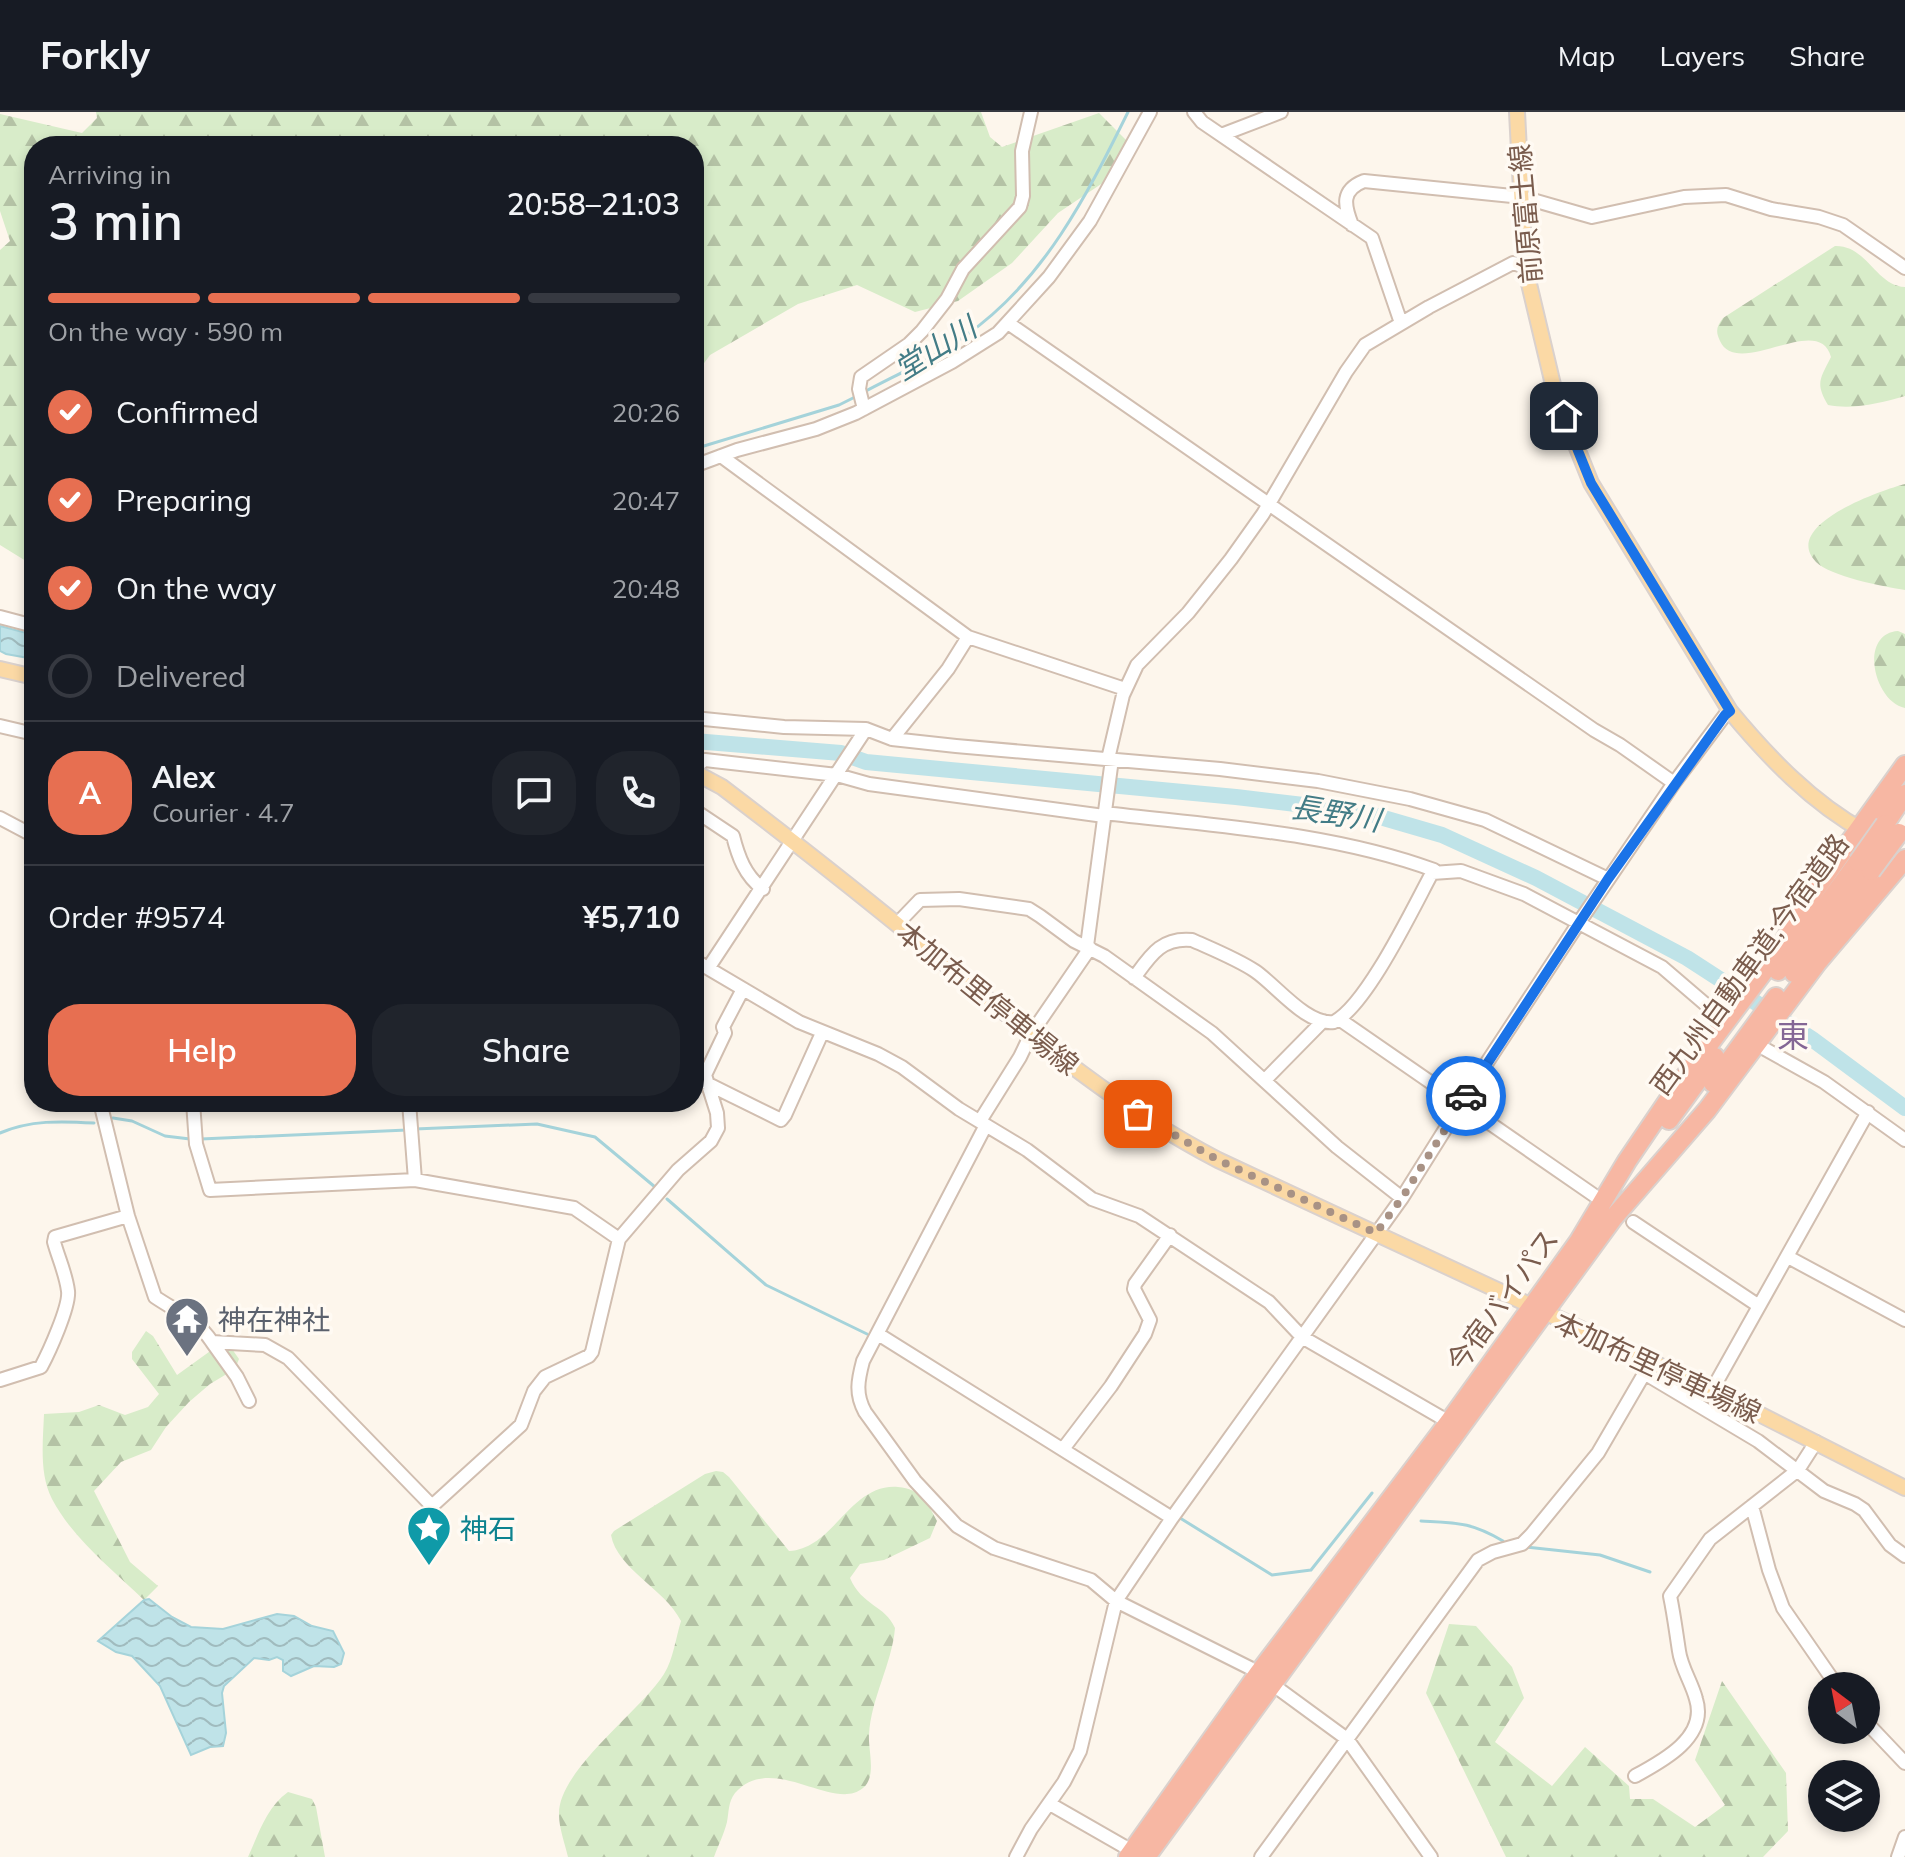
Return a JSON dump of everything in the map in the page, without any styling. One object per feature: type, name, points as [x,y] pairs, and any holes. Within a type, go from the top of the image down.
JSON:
[{"type":"highway","name":"今宿バイパス","points":[[1265,1679],[1449,1422],[1614,1217],[1707,1110],[1746,1026],[1777,985],[1810,897],[1905,765]]},
{"type":"highway","name":"西九州自動車道;今宿道路","points":[[1777,985],[1896,827],[1905,794]]},
{"type":"highway","name":"今宿バイパス","points":[[1135,1855],[1538,1310],[1627,1161],[1680,1083],[1746,1026],[1777,985],[1905,857]]},
{"type":"highway","name":"西九州自動車道;今宿道路","points":[[1642,1170],[1746,1026]]},
{"type":"highway","points":[[1614,1217],[1642,1170]]},
{"type":"highway","points":[[1579,1241],[1642,1170]]},
{"type":"main road","name":"前原富士線","points":[[1517,112],[1525,267],[1555,393],[1591,483],[1730,711],[1805,790],[1905,857]]},
{"type":"main road","points":[[0,669],[24,675]]},
{"type":"main road","name":"本加布里停車場線","points":[[704,776],[792,841],[1031,1034],[1157,1127],[1218,1160],[1538,1310],[1647,1367],[1712,1390],[1905,1488]]},
{"type":"street","points":[[864,409],[859,389],[861,377],[909,344],[922,331],[947,299],[963,269],[1020,207],[1023,196],[1022,151],[1031,112]]},
{"type":"street","points":[[704,462],[816,429],[864,409],[987,341],[1008,323],[1049,277],[1090,221],[1150,112]]},
{"type":"street","points":[[1194,112],[1202,122],[1372,238],[1401,323]]},
{"type":"street","points":[[1221,135],[1281,112]]},
{"type":"street","points":[[1352,225],[1344,207],[1345,199],[1352,187],[1364,181],[1522,197],[1592,217],[1684,197],[1726,195],[1843,225],[1905,268]]},
{"type":"street","points":[[1431,1857],[1347,1739],[1265,1679],[1116,1601],[1091,1580],[1013,1555],[957,1526],[915,1481],[859,1400],[858,1382],[863,1361],[983,1123],[1031,1034],[1089,947],[1111,760],[1125,689],[1137,665],[1211,585],[1268,505],[1358,355],[1371,340],[1513,263],[1525,267]]},
{"type":"street","points":[[1008,323],[1674,783]]},
{"type":"street","points":[[721,456],[968,637],[1125,689]]},
{"type":"street","points":[[0,617],[24,623]]},
{"type":"street","points":[[892,739],[948,669],[968,637]]},
{"type":"street","points":[[1016,1857],[1080,1751],[1116,1601],[1402,1198],[1608,879],[1674,783],[1730,711]]},
{"type":"street","points":[[704,719],[1272,775],[1410,799],[1485,820],[1608,879]]},
{"type":"street","points":[[0,726],[24,732]]},
{"type":"street","points":[[709,967],[864,733]]},
{"type":"street","points":[[704,761],[837,773],[869,784],[1283,835],[1406,860],[1434,870],[1369,983],[1355,1003],[1339,1019],[1329,1023],[1298,1008],[1254,970],[1192,940],[1169,941],[1159,946],[1134,978]]},
{"type":"street","points":[[704,817],[733,836],[744,869],[763,889]]},
{"type":"street","points":[[0,818],[24,831]]},
{"type":"street","points":[[1432,873],[1461,871],[1524,894],[1662,967],[1905,1140]]},
{"type":"street","points":[[897,924],[920,900],[959,899],[1029,909],[1212,1033],[1337,1147],[1402,1198]]},
{"type":"street","points":[[704,965],[799,1022],[878,1054],[1027,1150],[1092,1199],[1139,1216],[1170,1235],[1269,1302],[1302,1337],[1449,1422]]},
{"type":"street","points":[[212,1342],[265,1345],[288,1358],[432,1506],[521,1425],[534,1391],[545,1377],[592,1352],[619,1239],[678,1170],[711,1141],[718,1128],[717,1113],[705,1075],[725,1033],[723,1027],[743,989]]},
{"type":"street","points":[[1339,1019],[1595,1196]]},
{"type":"street","points":[[1265,1080],[1323,1021]]},
{"type":"street","points":[[706,1085],[718,1087],[781,1120],[822,1033]]},
{"type":"street","points":[[102,1112],[128,1216],[155,1297],[191,1317],[202,1327],[237,1377],[249,1401]]},
{"type":"street","points":[[194,1112],[196,1144],[210,1190],[415,1180],[574,1208],[619,1239]]},
{"type":"street","points":[[410,1112],[415,1180]]},
{"type":"street","points":[[1712,1390],[1868,1112]]},
{"type":"street","points":[[0,1380],[41,1367],[66,1307],[68,1292],[55,1237],[128,1216]]},
{"type":"street","points":[[1633,1222],[1759,1306]]},
{"type":"street","points":[[1063,1449],[1111,1386],[1145,1334],[1150,1320],[1134,1289],[1135,1284],[1170,1235]]},
{"type":"street","points":[[1788,1257],[1905,1320]]},
{"type":"street","points":[[878,1334],[1172,1518]]},
{"type":"street","points":[[1261,1857],[1478,1560],[1522,1544],[1598,1453],[1647,1367],[1758,1441],[1824,1491],[1864,1510],[1880,1535],[1905,1556]]},
{"type":"street","points":[[1635,1776],[1668,1757],[1688,1737],[1698,1721],[1697,1701],[1679,1651],[1670,1596],[1710,1539],[1798,1470],[1816,1442]]},
{"type":"street","points":[[1752,1506],[1783,1608],[1827,1672]]},
{"type":"street","points":[[1880,1737],[1905,1763]]},
{"type":"street","points":[[1050,1804],[1135,1855]]},
{"type":"street","points":[[1898,1857],[1905,1837]]},
{"type":"green space","points":[[96,112],[981,112],[990,137],[1002,147],[1099,113],[1126,140],[1125,168],[1058,213],[1012,263],[958,301],[915,312],[857,285],[798,304],[710,355],[704,363],[704,136],[24,136],[24,560],[0,545],[0,250],[10,241],[0,211],[0,114],[82,133],[97,118]]},
{"type":"green space","points":[[1835,246],[1855,252],[1886,280],[1905,287],[1905,396],[1857,406],[1828,405],[1820,386],[1831,357],[1824,345],[1811,341],[1795,342],[1743,353],[1729,351],[1720,341],[1717,329],[1723,318]]},
{"type":"green space","points":[[1905,484],[1905,590],[1845,576],[1816,562],[1809,548],[1811,535],[1822,523],[1857,502]]},
{"type":"green space","points":[[1898,631],[1905,634],[1905,708],[1885,694],[1875,668],[1874,655],[1878,643],[1886,635]]},
{"type":"green space","points":[[146,1331],[153,1336],[177,1375],[220,1344],[232,1349],[239,1359],[235,1369],[189,1402],[166,1427],[151,1450],[121,1462],[94,1491],[130,1562],[158,1586],[144,1600],[94,1553],[61,1514],[45,1479],[43,1446],[44,1414],[79,1412],[99,1405],[125,1415],[148,1407],[159,1394],[132,1359],[132,1352]]},
{"type":"green space","points":[[716,1471],[729,1477],[789,1551],[805,1548],[818,1540],[854,1505],[881,1489],[898,1487],[912,1490],[926,1502],[937,1521],[930,1538],[884,1560],[860,1564],[850,1578],[861,1594],[891,1620],[895,1628],[871,1721],[870,1777],[863,1788],[850,1794],[784,1780],[766,1778],[750,1782],[733,1796],[714,1857],[568,1857],[559,1820],[562,1798],[585,1761],[664,1674],[681,1621],[664,1599],[622,1558],[611,1535],[705,1474]]},
{"type":"green space","points":[[1449,1624],[1476,1626],[1512,1667],[1524,1698],[1495,1742],[1552,1786],[1585,1747],[1629,1786],[1630,1799],[1653,1799],[1695,1827],[1725,1805],[1695,1760],[1722,1681],[1786,1773],[1788,1831],[1763,1857],[1506,1857],[1426,1693]]},
{"type":"green space","points":[[288,1792],[312,1799],[325,1857],[248,1857],[269,1813]]},
{"type":"water","points":[[0,626],[24,632],[24,657],[0,651]]},
{"type":"water","points":[[149,1599],[191,1627],[223,1629],[277,1614],[294,1616],[312,1626],[333,1631],[344,1653],[341,1664],[334,1667],[314,1666],[291,1676],[283,1671],[283,1660],[277,1657],[269,1660],[254,1658],[224,1686],[226,1733],[223,1746],[210,1747],[191,1755],[160,1686],[132,1656],[116,1652],[98,1641],[144,1600]]},
{"type":"waterway","name":"堂山川","points":[[864,392],[965,336],[1018,289],[1061,234],[1128,112]]},
{"type":"waterway","name":"堂山川","points":[[704,446],[839,405],[857,396]]},
{"type":"waterway","name":"長野川","points":[[704,742],[841,753],[866,762],[1363,812],[1442,835],[1536,878],[1687,958],[1812,1039],[1905,1108]]},
{"type":"waterway","points":[[113,1118],[132,1121],[165,1136],[190,1139]]},
{"type":"waterway","points":[[0,1133],[34,1124],[94,1123]]},
{"type":"waterway","points":[[415,1129],[537,1124],[595,1137],[655,1187]]},
{"type":"waterway","points":[[201,1139],[407,1130]]},
{"type":"waterway","points":[[667,1199],[766,1285],[867,1334]]},
{"type":"waterway","points":[[1180,1518],[1272,1575],[1311,1570],[1372,1493]]},
{"type":"waterway","points":[[1421,1521],[1464,1525],[1503,1541]]},
{"type":"waterway","points":[[1526,1547],[1600,1555],[1650,1572]]},
{"type":"way so far","points":[[1138,1114],[1218,1160],[1376,1233],[1402,1198],[1466,1096]]},
{"type":"place","name":"神在神社","points":[[187,1358]]},
{"type":"place","name":"神石","points":[[429,1567]]},
{"type":"district","name":"東","points":[[1793,1035]]},
{"type":"route","points":[[1466,1096],[1674,783],[1730,711],[1591,483],[1564,416]]}]
